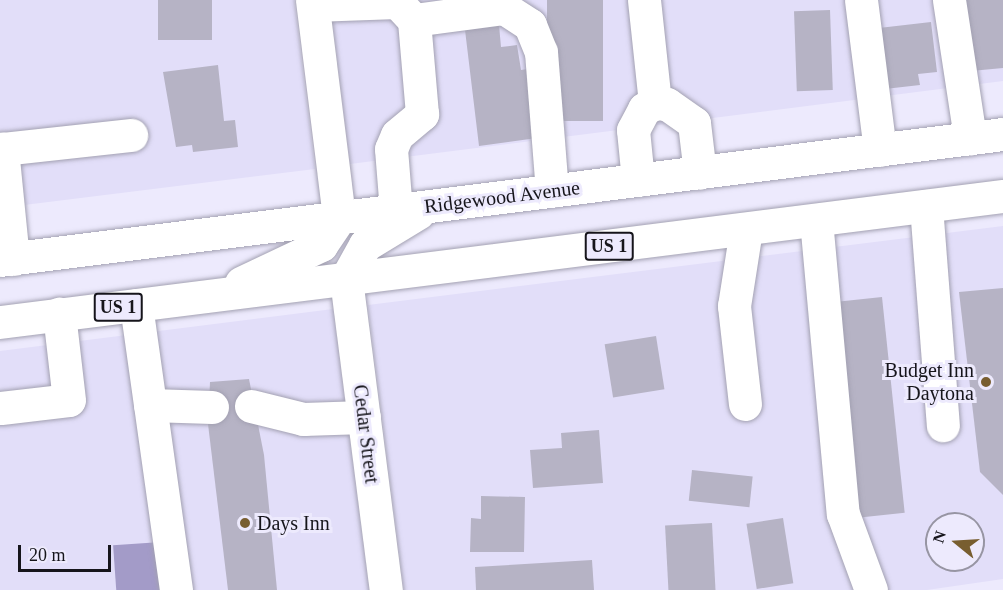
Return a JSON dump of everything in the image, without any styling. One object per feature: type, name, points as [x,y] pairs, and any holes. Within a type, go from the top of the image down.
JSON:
[{"type":"main road","points":[[644,0],[655,103]]},
{"type":"main road","points":[[861,0],[880,150]]},
{"type":"main road","points":[[949,0],[970,138]]},
{"type":"main road","points":[[215,295],[321,245],[339,218],[313,2],[397,2],[414,20],[422,114],[397,135],[391,148],[396,211]]},
{"type":"main road","points":[[414,20],[504,8],[530,25],[541,52],[552,191]]},
{"type":"main road","points":[[638,180],[633,130],[644,109],[655,103],[667,104],[694,123],[700,173]]},
{"type":"main road","name":"Ridgewood Avenue","points":[[7,260],[1003,134]]},
{"type":"main road","points":[[7,260],[2,149],[131,135]]},
{"type":"main road","name":"US 1","points":[[0,322],[1003,196]]},
{"type":"main road","points":[[346,279],[365,245],[430,206]]},
{"type":"main road","points":[[926,206],[943,425]]},
{"type":"main road","points":[[816,220],[843,514],[871,590]]},
{"type":"main road","points":[[745,404],[734,306],[746,229]]},
{"type":"main road","name":"Cedar Street","points":[[346,279],[386,590]]},
{"type":"main road","points":[[136,305],[176,590]]},
{"type":"main road","points":[[1,408],[69,400],[59,314]]},
{"type":"main road","points":[[150,405],[212,407]]},
{"type":"main road","points":[[251,406],[303,418],[364,417]]},
{"type":"shaded area","points":[[0,0],[294,0],[315,169],[0,208]]},
{"type":"shaded area","points":[[330,0],[1003,0],[1003,81],[350,164]]},
{"type":"shaded area","points":[[1003,226],[1003,579],[927,590],[404,590],[368,305]]},
{"type":"shaded area","points":[[333,309],[369,590],[0,590],[0,351]]},
{"type":"shaded area","points":[[161,542],[164,590],[116,590],[113,545]]},
{"type":"building","points":[[158,0],[212,0],[212,40],[158,40]]},
{"type":"building","points":[[547,0],[603,0],[603,121],[547,121]]},
{"type":"building","points":[[964,0],[1003,0],[1003,68],[971,71]]},
{"type":"building","points":[[830,10],[833,90],[797,91],[794,11]]},
{"type":"building","points":[[931,22],[937,72],[918,74],[920,85],[876,90],[879,28]]},
{"type":"building","points":[[499,25],[501,47],[517,45],[521,70],[528,69],[537,138],[479,146],[465,30]]},
{"type":"building","points":[[218,65],[224,121],[235,120],[238,147],[193,152],[192,145],[176,147],[163,72]]},
{"type":"building","name":"Budget Inn Daytona","points":[[1003,288],[1003,495],[980,472],[959,292]]},
{"type":"building","points":[[882,297],[905,513],[853,518],[830,302]]},
{"type":"building","points":[[656,336],[664,389],[613,397],[605,344]]},
{"type":"building","name":"Days Inn","points":[[249,379],[264,455],[277,590],[228,590],[208,424],[210,382]]},
{"type":"building","points":[[599,430],[603,483],[533,488],[530,450],[562,448],[561,433]]},
{"type":"building","points":[[692,470],[753,476],[749,507],[689,501]]},
{"type":"building","points":[[481,496],[525,497],[524,552],[470,552],[471,518],[481,519]]},
{"type":"building","points":[[783,518],[793,583],[757,589],[746,524]]},
{"type":"building","points":[[712,523],[716,590],[668,590],[665,525]]},
{"type":"building","points":[[592,560],[594,590],[476,590],[475,567]]},
{"type":"place","name":"Budget Inn Daytona","points":[[986,382]]},
{"type":"place","name":"Days Inn","points":[[245,523]]}]
